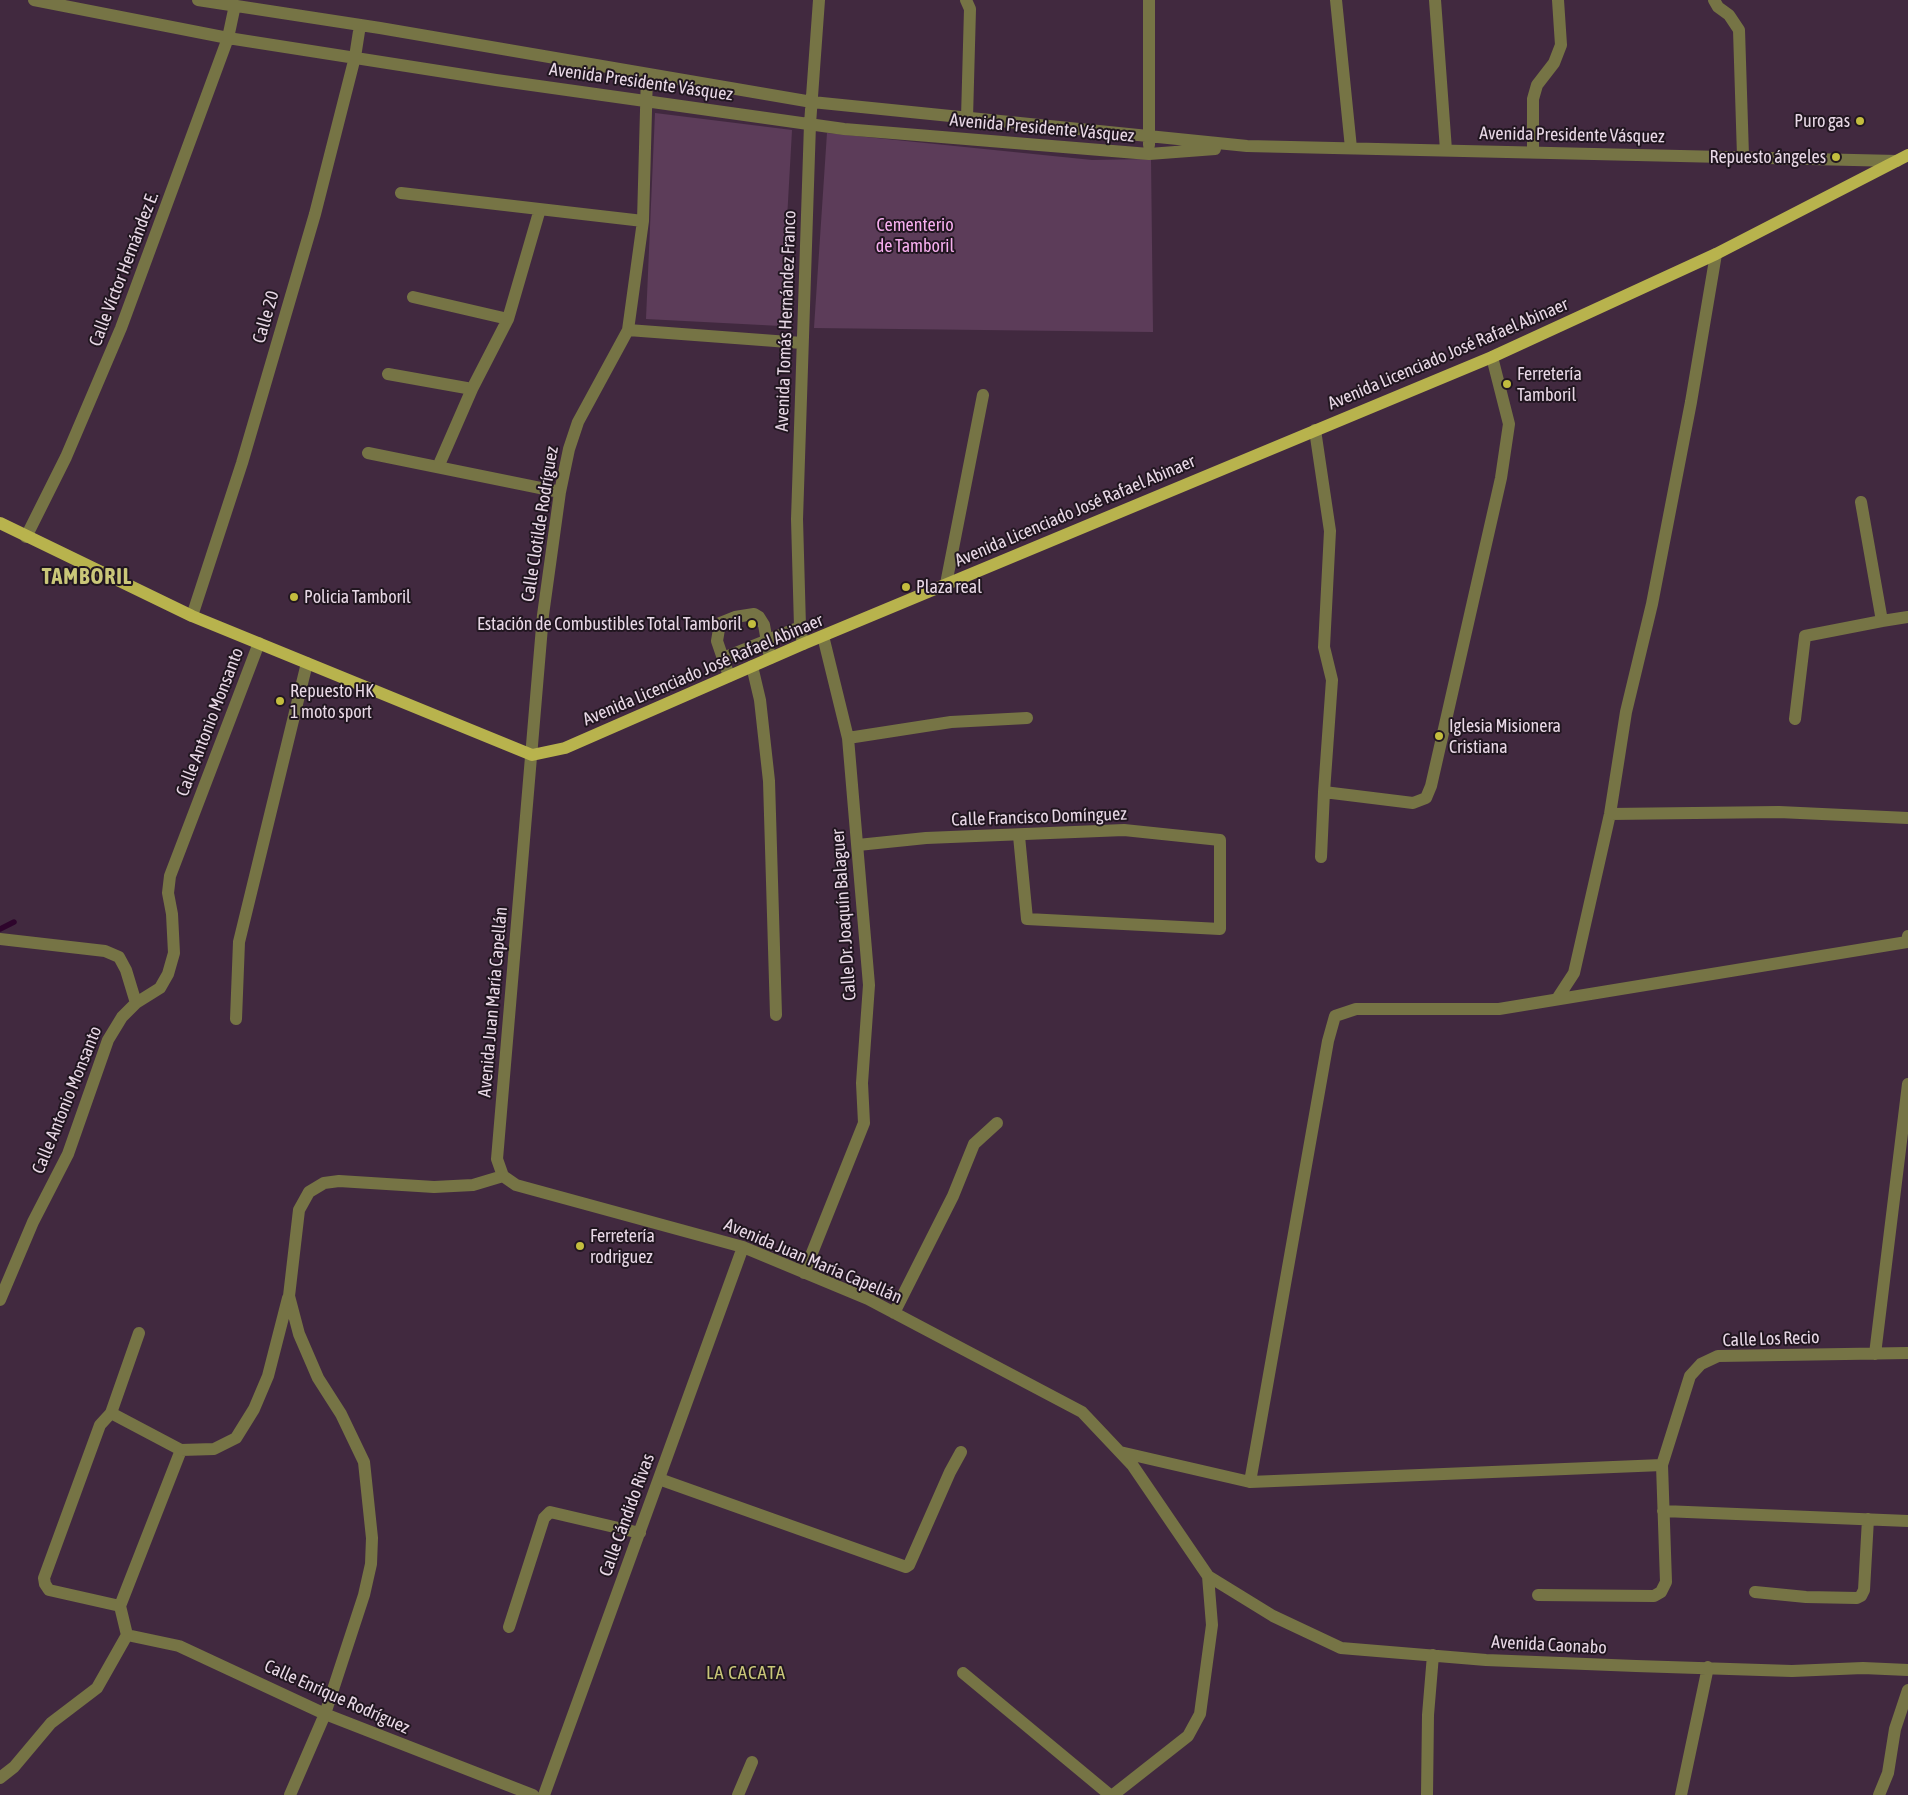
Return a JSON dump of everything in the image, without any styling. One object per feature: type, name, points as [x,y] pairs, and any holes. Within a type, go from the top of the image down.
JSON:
[{"type":"main road","name":"Avenida Licenciado José Rafael Abinaer","points":[[532,754],[565,748],[803,644],[1492,357],[1716,254],[1904,159]]},
{"type":"main road","points":[[0,523],[192,616],[532,754]]},
{"type":"street","name":"Avenida Presidente Vásquez","points":[[34,0],[228,38],[844,129],[1149,154],[1247,146]]},
{"type":"street","name":"Avenida Tomás Hernández Franco","points":[[803,644],[800,628],[797,519],[810,124],[819,0]]},
{"type":"street","points":[[966,0],[970,9],[968,118]]},
{"type":"street","points":[[1149,0],[1149,154]]},
{"type":"street","points":[[1336,0],[1351,148]]},
{"type":"street","points":[[1435,0],[1446,150]]},
{"type":"street","points":[[1533,152],[1535,92],[1537,84],[1554,63],[1561,45],[1558,0]]},
{"type":"street","points":[[1714,0],[1729,15],[1739,30],[1742,156]]},
{"type":"street","name":"Avenida Presidente Vásquez","points":[[206,1],[360,25],[812,102],[1150,137],[1247,146],[1904,159]]},
{"type":"street","name":"Calle Víctor Hernández E.","points":[[26,537],[88,408],[174,186],[228,38],[235,5]]},
{"type":"street","name":"Calle 20","points":[[192,616],[250,434],[314,214],[355,57],[360,25]]},
{"type":"street","name":"Calle Clotilde Rodríguez","points":[[532,754],[543,615],[560,492],[568,449],[578,422],[628,330],[643,221],[647,74]]},
{"type":"street","points":[[401,193],[643,221]]},
{"type":"street","points":[[438,466],[472,389],[508,318],[540,209]]},
{"type":"street","points":[[1557,999],[1574,973],[1610,814],[1626,712],[1652,604],[1691,402],[1716,254]]},
{"type":"street","points":[[413,297],[508,318]]},
{"type":"street","points":[[628,330],[802,343]]},
{"type":"street","points":[[1324,792],[1413,803],[1426,798],[1431,786],[1501,478],[1509,424],[1492,357]]},
{"type":"street","points":[[388,374],[472,389]]},
{"type":"street","points":[[946,584],[983,395]]},
{"type":"street","points":[[1316,430],[1330,531],[1324,647],[1332,680],[1320,857]]},
{"type":"street","points":[[368,453],[560,492]]},
{"type":"street","points":[[1861,502],[1882,620]]},
{"type":"street","points":[[729,676],[717,642],[720,623],[735,617],[754,614],[759,617],[764,625],[770,658]]},
{"type":"street","points":[[1795,719],[1805,636],[1882,620],[1908,617]]},
{"type":"street","points":[[723,658],[800,628]]},
{"type":"street","name":"Calle Dr. Joaquín Balaguer","points":[[804,1273],[864,1123],[862,1083],[869,985],[848,738],[823,636]]},
{"type":"street","name":"Calle Antonio Monsanto","points":[[0,1300],[33,1222],[68,1154],[108,1040],[122,1017],[136,1003],[160,988],[168,974],[174,953],[172,914],[168,893],[170,876],[259,644]]},
{"type":"street","points":[[236,1019],[239,942],[307,663]]},
{"type":"street","points":[[752,666],[760,700],[769,781],[776,1015]]},
{"type":"street","points":[[848,738],[951,722],[1027,718]]},
{"type":"street","name":"Avenida Juan María Capellán","points":[[532,754],[497,1159],[503,1176],[516,1185],[743,1247],[868,1299],[1082,1412],[1133,1466],[1208,1576],[1212,1626],[1200,1714],[1188,1736],[1111,1795]]},
{"type":"street","points":[[1610,814],[1778,812],[1908,818]]},
{"type":"street","name":"Calle Francisco Domínguez","points":[[858,845],[926,838],[1019,836],[1124,830],[1220,840],[1220,929],[1027,920],[1019,836]]},
{"type":"street","points":[[1250,1482],[1328,1041],[1335,1016],[1356,1009],[1499,1009],[1907,942],[1908,936]]},
{"type":"street","points":[[0,939],[106,952],[119,957],[126,970],[136,1003]]},
{"type":"street","points":[[1875,1354],[1907,1112],[1908,1084]]},
{"type":"street","points":[[894,1313],[953,1196],[974,1144],[997,1123]]},
{"type":"street","points":[[111,1413],[126,1423],[181,1450],[214,1449],[236,1438],[254,1409],[268,1376],[289,1296],[299,1210],[308,1192],[324,1183],[339,1181],[434,1187],[473,1185],[503,1176]]},
{"type":"street","name":"Calle Cándido Rivas","points":[[544,1795],[743,1247]]},
{"type":"street","points":[[289,1296],[299,1334],[318,1378],[340,1414],[364,1462],[370,1501],[371,1564],[364,1595],[324,1714],[290,1795]]},
{"type":"street","points":[[120,1606],[49,1590],[44,1584],[44,1578],[100,1425],[111,1413],[139,1333]]},
{"type":"street","name":"Calle Los Recio","points":[[1538,1595],[1654,1596],[1661,1592],[1666,1582],[1662,1465],[1690,1376],[1701,1364],[1718,1356],[1908,1353]]},
{"type":"street","points":[[0,1778],[14,1767],[51,1723],[96,1688],[127,1635],[120,1606],[181,1450]]},
{"type":"street","points":[[659,1479],[906,1567],[961,1452]]},
{"type":"street","points":[[1120,1452],[1250,1482],[1662,1465]]},
{"type":"street","points":[[1663,1511],[1908,1521]]},
{"type":"street","points":[[509,1627],[544,1518],[550,1512],[640,1533]]},
{"type":"street","points":[[1755,1592],[1806,1597],[1857,1598],[1861,1596],[1864,1590],[1868,1519]]},
{"type":"street","name":"Avenida Caonabo","points":[[1208,1576],[1273,1616],[1341,1648],[1617,1666],[1792,1670],[1863,1668],[1908,1670]]},
{"type":"street","name":"Calle Enrique Rodríguez","points":[[127,1635],[179,1646],[324,1714],[533,1795]]},
{"type":"street","points":[[1427,1795],[1428,1715],[1432,1655]]},
{"type":"street","points":[[1681,1795],[1708,1667]]},
{"type":"street","points":[[963,1674],[1111,1795]]},
{"type":"street","points":[[1879,1795],[1888,1773],[1895,1729],[1908,1690]]},
{"type":"street","points":[[738,1795],[752,1762]]},
{"type":"green space","points":[[655,113],[792,130],[781,326],[646,319]]},
{"type":"green space","name":"Cementerio de Tamboril","points":[[827,133],[1092,160],[1151,159],[1153,332],[814,328]]},
{"type":"waterway","points":[[0,929],[14,922]]},
{"type":"place","name":"Puro gas","points":[[1860,121]]},
{"type":"place","name":"Repuesto ángeles","points":[[1836,157]]},
{"type":"place","name":"Ferretería Tamboril","points":[[1507,384]]},
{"type":"place","name":"Plaza real","points":[[906,587]]},
{"type":"place","name":"Policia Tamboril","points":[[294,597]]},
{"type":"place","name":"Estación de Combustibles Total Tamboril","points":[[752,624]]},
{"type":"place","name":"Repuesto HK 1 moto sport","points":[[280,701]]},
{"type":"place","name":"Iglesia Misionera Cristiana","points":[[1439,736]]},
{"type":"place","name":"Ferretería rodriguez","points":[[580,1246]]},
{"type":"district","name":"TAMBORIL","points":[[87,577]]},
{"type":"district","name":"LA CACATA","points":[[746,1673]]}]
